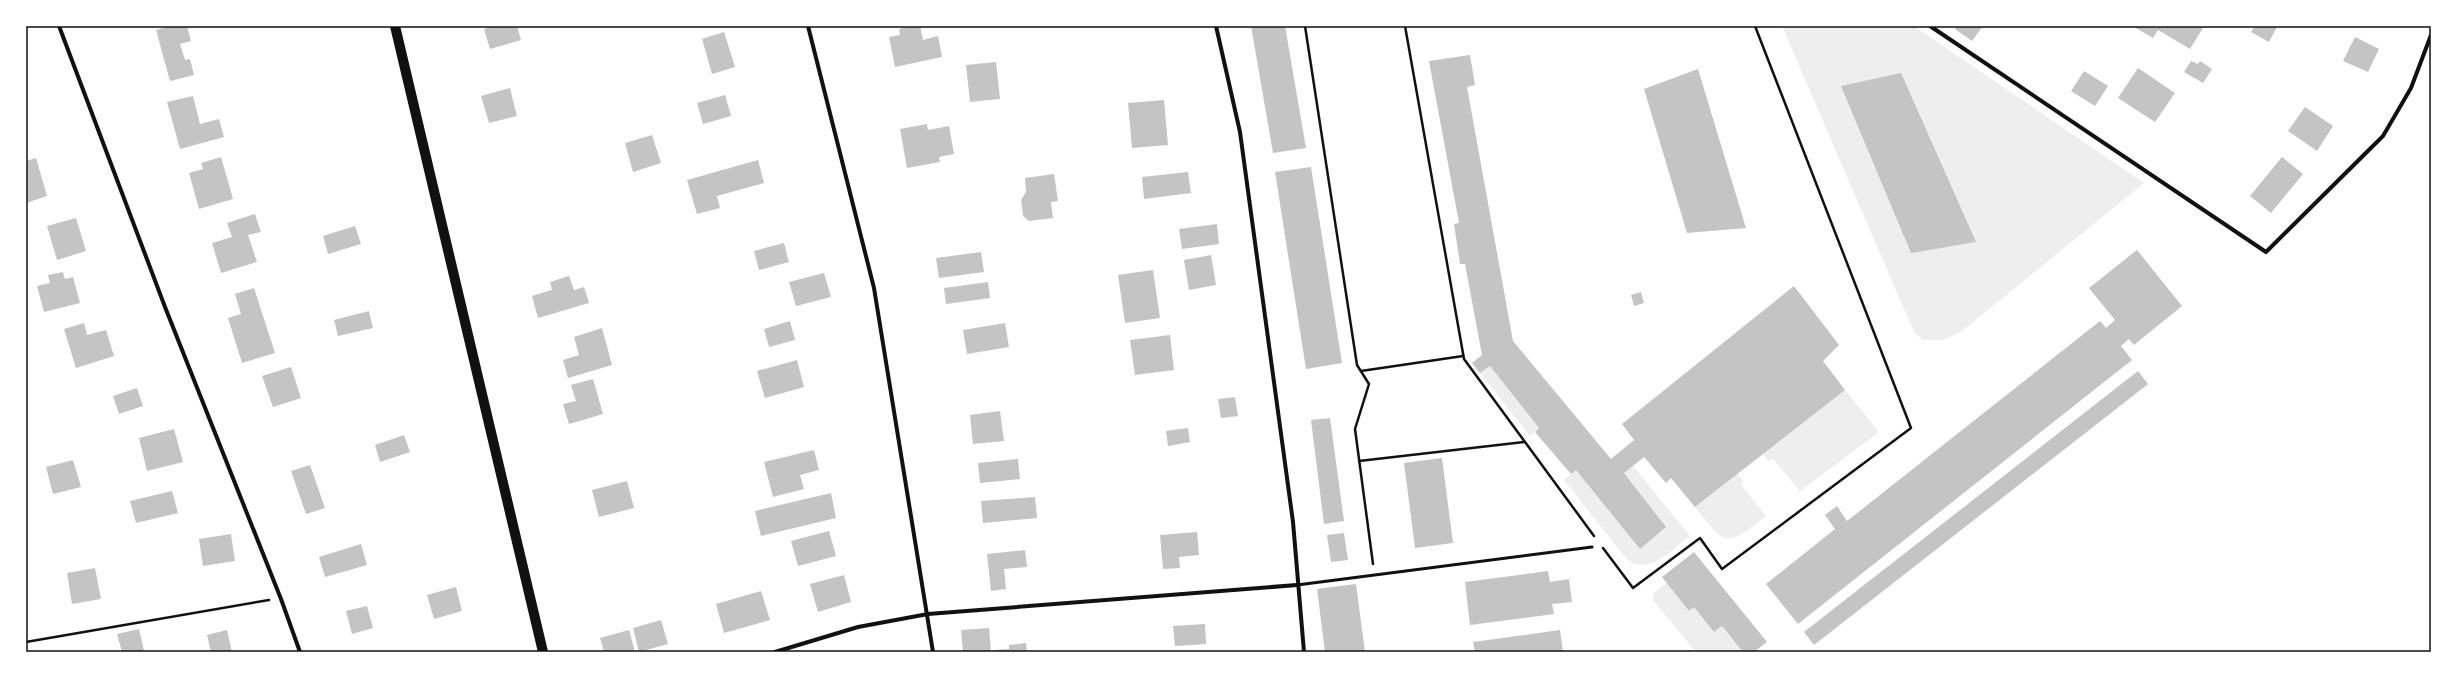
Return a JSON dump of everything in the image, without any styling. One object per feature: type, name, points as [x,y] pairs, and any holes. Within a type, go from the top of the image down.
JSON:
[{"type":"main road","points":[[395,26],[543,652]]},
{"type":"street","points":[[59,26],[162,300],[281,600],[300,652]]},
{"type":"street","points":[[808,26],[874,288],[933,652]]},
{"type":"street","points":[[1216,26],[1240,132],[1293,522],[1297,585],[1304,652]]},
{"type":"street","points":[[1930,26],[2266,252],[2383,136],[2411,88],[2431,35]]},
{"type":"street","points":[[775,652],[858,627],[928,614],[1297,585]]},
{"type":"lane","points":[[1297,585],[1592,547]]},
{"type":"path","points":[[1305,26],[1356,357],[1369,388],[1356,424],[1359,461],[1375,575]]},
{"type":"path","points":[[1406,26],[1463,356],[1476,377],[1597,539]]},
{"type":"path","points":[[1601,545],[1633,588],[1700,538],[1722,568],[1911,428],[1755,26]]},
{"type":"path","points":[[1361,371],[1463,356]]},
{"type":"path","points":[[1359,461],[1524,442]]},
{"type":"path","points":[[26,642],[281,600]]},
{"type":"shaded area","points":[[1782,26],[1914,26],[2144,183],[1961,332],[1943,340],[1923,340],[1914,332]]},
{"type":"shaded area","points":[[1490,366],[1539,428],[1530,436],[1480,373]]},
{"type":"shaded area","points":[[1845,390],[1879,432],[1800,491],[1773,459],[1769,461],[1763,454]]},
{"type":"shaded area","points":[[1633,466],[1690,536],[1659,560],[1642,565],[1633,563],[1625,557],[1564,480],[1576,470],[1640,549],[1666,527],[1624,473]]},
{"type":"shaded area","points":[[1738,474],[1744,482],[1741,485],[1766,516],[1742,534],[1734,538],[1727,538],[1721,536],[1714,530],[1695,507]]},
{"type":"shaded area","points":[[1667,583],[1689,611],[1694,607],[1714,632],[1722,626],[1743,652],[1696,652],[1653,600],[1654,593]]},
{"type":"building","points":[[171,26],[187,26],[191,41],[180,44],[185,60],[190,59],[194,75],[170,81],[156,30]]},
{"type":"building","points":[[494,26],[517,26],[521,40],[490,49],[484,29]]},
{"type":"building","points":[[920,26],[923,40],[938,36],[942,57],[895,67],[889,37],[900,35],[899,29]]},
{"type":"building","points":[[1251,26],[1285,26],[1306,148],[1273,153]]},
{"type":"building","points":[[1957,26],[1983,26],[1972,41],[1955,29]]},
{"type":"building","points":[[2137,26],[2204,26],[2190,49],[2158,30],[2153,38],[2136,28]]},
{"type":"building","points":[[2255,26],[2277,27],[2269,42],[2251,32]]},
{"type":"building","points":[[724,32],[735,67],[712,74],[702,39]]},
{"type":"building","points":[[2355,37],[2379,49],[2368,72],[2343,61]]},
{"type":"building","points":[[1470,55],[1475,85],[1467,87],[1513,341],[1611,459],[1634,440],[1622,424],[1794,286],[1839,345],[1823,361],[1845,390],[1695,507],[1671,478],[1666,483],[1644,457],[1624,473],[1666,527],[1640,549],[1576,470],[1571,474],[1535,432],[1539,428],[1490,366],[1480,373],[1472,363],[1482,355],[1465,264],[1460,264],[1454,224],[1459,223],[1429,61]]},
{"type":"building","points":[[2191,61],[2198,64],[2200,61],[2212,69],[2203,83],[2184,72]]},
{"type":"building","points":[[996,62],[1000,99],[970,102],[966,65]]},
{"type":"building","points":[[2138,68],[2175,93],[2155,122],[2118,98]]},
{"type":"building","points":[[1698,69],[1746,228],[1687,233],[1644,89]]},
{"type":"building","points":[[2084,71],[2108,86],[2095,106],[2071,91]]},
{"type":"building","points":[[1901,73],[1976,242],[1911,253],[1841,86]]},
{"type":"building","points":[[510,88],[517,116],[489,123],[481,96]]},
{"type":"building","points":[[725,95],[731,116],[703,124],[697,103]]},
{"type":"building","points":[[193,96],[200,124],[219,119],[224,137],[180,149],[167,102]]},
{"type":"building","points":[[1164,100],[1168,145],[1132,148],[1128,103]]},
{"type":"building","points":[[2305,107],[2333,126],[2317,151],[2288,131]]},
{"type":"building","points":[[927,124],[928,130],[949,126],[954,154],[939,157],[940,162],[907,168],[900,129]]},
{"type":"building","points":[[652,135],[661,163],[633,172],[625,143]]},
{"type":"building","points":[[221,157],[233,199],[199,209],[189,173],[203,169],[201,163]]},
{"type":"building","points":[[2282,157],[2303,174],[2271,213],[2250,196]]},
{"type":"building","points":[[36,158],[47,196],[26,203],[26,161]]},
{"type":"building","points":[[758,160],[764,183],[717,196],[720,208],[697,214],[687,180]]},
{"type":"building","points":[[1311,167],[1342,363],[1306,369],[1275,172]]},
{"type":"building","points":[[1188,172],[1191,193],[1144,199],[1142,177]]},
{"type":"building","points":[[1054,174],[1058,201],[1051,202],[1053,218],[1029,221],[1023,216],[1021,200],[1026,192],[1025,178]]},
{"type":"building","points":[[255,214],[261,232],[248,235],[257,262],[221,273],[212,243],[232,237],[227,223]]},
{"type":"building","points":[[76,218],[86,251],[57,260],[47,226]]},
{"type":"building","points":[[1217,224],[1219,244],[1182,249],[1179,229]]},
{"type":"building","points":[[355,226],[361,244],[328,254],[323,236]]},
{"type":"building","points":[[784,243],[789,262],[759,270],[754,251]]},
{"type":"building","points":[[2137,250],[2182,306],[2134,345],[2129,339],[2121,346],[2132,360],[1798,624],[1766,584],[1835,529],[1825,515],[1837,506],[1847,521],[2100,321],[2106,328],[2115,320],[2089,288]]},
{"type":"building","points":[[981,252],[984,272],[939,278],[936,258]]},
{"type":"building","points":[[1211,255],[1216,285],[1189,290],[1184,260]]},
{"type":"building","points":[[1153,270],[1160,318],[1125,323],[1118,275]]},
{"type":"building","points":[[63,272],[65,279],[73,277],[80,303],[44,312],[37,286],[50,283],[48,275]]},
{"type":"building","points":[[824,273],[831,297],[796,306],[789,282]]},
{"type":"building","points":[[569,276],[574,290],[584,287],[589,303],[538,318],[532,296],[552,290],[550,282]]},
{"type":"building","points":[[988,282],[990,298],[946,304],[944,288]]},
{"type":"building","points":[[254,288],[275,353],[242,363],[228,318],[241,314],[235,294]]},
{"type":"building","points":[[1641,292],[1644,303],[1634,306],[1631,295]]},
{"type":"building","points":[[369,311],[373,328],[338,336],[334,320]]},
{"type":"building","points":[[790,321],[795,340],[769,347],[764,329]]},
{"type":"building","points":[[84,323],[87,335],[106,330],[114,356],[76,368],[64,329]]},
{"type":"building","points":[[1005,323],[1009,347],[967,354],[963,330]]},
{"type":"building","points":[[602,328],[612,365],[568,378],[563,360],[579,355],[574,337]]},
{"type":"building","points":[[1170,335],[1174,370],[1135,375],[1130,340]]},
{"type":"building","points":[[797,360],[804,387],[765,398],[757,371]]},
{"type":"building","points":[[291,367],[301,398],[273,407],[262,376]]},
{"type":"building","points":[[2138,371],[2148,384],[1814,645],[1804,632]]},
{"type":"building","points":[[593,379],[603,414],[569,424],[563,404],[576,401],[571,385]]},
{"type":"building","points":[[137,388],[143,406],[119,414],[113,396]]},
{"type":"building","points":[[1235,397],[1238,416],[1221,418],[1218,399]]},
{"type":"building","points":[[1000,411],[1004,441],[973,444],[970,415]]},
{"type":"building","points":[[1330,418],[1344,521],[1324,524],[1311,420]]},
{"type":"building","points":[[1188,428],[1190,442],[1168,446],[1166,431]]},
{"type":"building","points":[[174,429],[183,462],[147,471],[139,438]]},
{"type":"building","points":[[404,435],[410,452],[380,462],[375,445]]},
{"type":"building","points":[[814,450],[819,470],[800,475],[804,489],[773,497],[764,462]]},
{"type":"building","points":[[1442,458],[1453,543],[1415,548],[1404,463]]},
{"type":"building","points":[[1018,459],[1020,479],[980,483],[978,463]]},
{"type":"building","points":[[73,460],[81,487],[53,494],[46,467]]},
{"type":"building","points":[[310,465],[325,508],[306,514],[291,471]]},
{"type":"building","points":[[627,481],[634,508],[599,517],[592,490]]},
{"type":"building","points":[[172,491],[178,513],[136,523],[130,501]]},
{"type":"building","points":[[831,493],[836,518],[761,536],[755,511]]},
{"type":"building","points":[[1035,497],[1037,518],[983,523],[981,501]]},
{"type":"building","points":[[829,531],[836,556],[798,566],[791,541]]},
{"type":"building","points":[[1197,532],[1199,555],[1179,557],[1180,568],[1163,569],[1160,535]]},
{"type":"building","points":[[1344,533],[1348,560],[1331,562],[1327,535]]},
{"type":"building","points":[[231,534],[235,561],[203,566],[199,539]]},
{"type":"building","points":[[361,544],[367,565],[325,577],[319,557]]},
{"type":"building","points":[[1025,550],[1027,567],[1004,569],[1006,589],[991,591],[987,554]]},
{"type":"building","points":[[1694,552],[1767,642],[1754,652],[1743,652],[1722,626],[1714,632],[1694,607],[1689,611],[1662,577]]},
{"type":"building","points":[[95,568],[101,599],[72,604],[67,573]]},
{"type":"building","points":[[1548,571],[1550,582],[1569,579],[1572,602],[1552,604],[1554,614],[1470,625],[1465,582]]},
{"type":"building","points":[[844,575],[851,602],[818,612],[810,584]]},
{"type":"building","points":[[1356,584],[1365,652],[1325,652],[1317,589]]},
{"type":"building","points":[[456,587],[462,611],[434,619],[427,595]]},
{"type":"building","points":[[761,591],[770,620],[724,633],[716,604]]},
{"type":"building","points":[[367,606],[373,628],[352,634],[346,611]]},
{"type":"building","points":[[661,620],[668,644],[639,652],[633,628]]},
{"type":"building","points":[[1205,624],[1206,644],[1175,646],[1173,626]]},
{"type":"building","points":[[989,628],[991,652],[963,652],[961,630]]},
{"type":"building","points":[[139,629],[144,651],[122,652],[117,634]]},
{"type":"building","points":[[227,630],[232,652],[211,652],[207,635]]},
{"type":"building","points":[[629,630],[635,652],[604,652],[600,638]]},
{"type":"building","points":[[1560,630],[1563,652],[1475,652],[1473,642]]},
{"type":"building","points":[[1026,643],[1027,652],[993,652],[993,650],[1009,649],[1009,645]]}]
